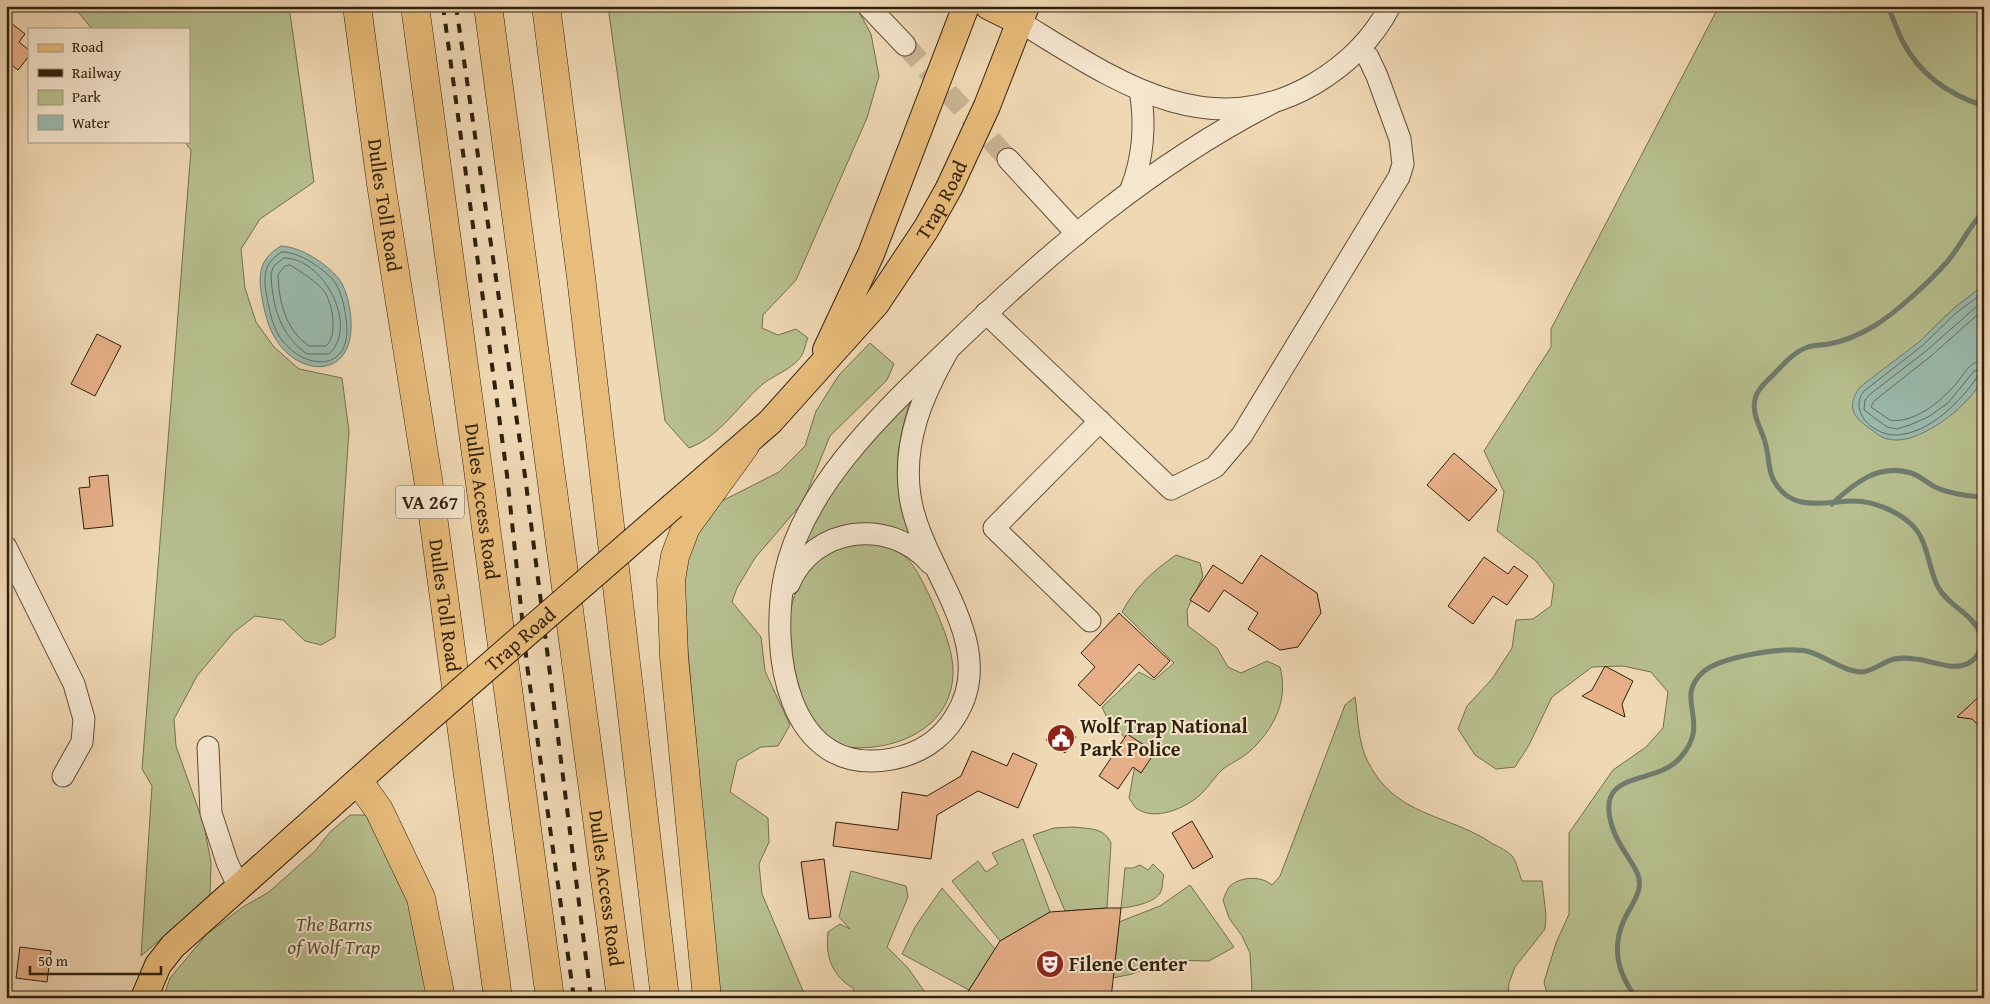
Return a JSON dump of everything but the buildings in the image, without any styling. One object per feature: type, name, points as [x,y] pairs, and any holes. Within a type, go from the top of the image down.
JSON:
[{"type":"highway","name":"Dulles Toll Road","points":[[356,6],[381,184],[422,440],[498,998]]},
{"type":"highway","name":"Dulles Access Road","points":[[415,6],[550,998]]},
{"type":"highway","name":"Dulles Access Road","points":[[488,6],[621,998]]},
{"type":"highway","points":[[546,6],[581,277],[665,998]]},
{"type":"highway","points":[[707,998],[674,657],[671,580],[675,556],[686,527],[745,446]]},
{"type":"highway","points":[[359,782],[379,810],[421,898],[441,998]]},
{"type":"main road","name":"Trap Road","points":[[817,368],[871,254],[966,6]]},
{"type":"main road","points":[[988,6],[1023,14]]},
{"type":"main road","name":"Trap Road","points":[[144,998],[158,964],[173,946],[359,782],[388,754],[673,506],[745,446],[798,392],[817,368],[846,340],[876,304],[926,229],[967,152],[1023,14]]},
{"type":"lane","points":[[868,6],[904,45]]},
{"type":"lane","points":[[1023,14],[1096,69],[1140,90],[1169,101],[1244,110],[1297,94],[1341,66],[1366,43],[1390,6]]},
{"type":"lane","points":[[986,313],[1171,489],[1215,467],[1242,435],[1399,177],[1403,164],[1400,139],[1377,76],[1368,57],[1359,49]]},
{"type":"lane","points":[[1131,189],[1139,168],[1143,147],[1143,108],[1140,90]]},
{"type":"lane","points":[[949,349],[920,406],[911,440],[908,469],[910,496],[915,521],[952,602],[964,637],[969,665],[968,685],[963,704],[954,720],[938,738],[923,749],[905,757],[886,760],[863,760],[840,756],[817,740],[804,725],[787,688],[781,663],[779,629],[785,573],[796,540],[815,502],[834,471],[901,393],[986,313],[1077,234],[1131,189],[1185,152],[1272,103]]},
{"type":"lane","points":[[1008,158],[1077,234]]},
{"type":"lane","points":[[1090,621],[994,528],[1100,421]]},
{"type":"lane","points":[[782,601],[792,576],[808,557],[826,543],[840,536],[857,532],[874,532],[909,544],[923,555],[936,570]]},
{"type":"lane","points":[[6,547],[74,684],[84,719],[82,742],[63,776]]},
{"type":"lane","points":[[208,747],[212,813],[227,862],[239,888]]},
{"type":"green space","points":[[65,6],[289,6],[314,182],[260,219],[241,249],[245,288],[256,322],[274,347],[299,369],[342,378],[349,431],[335,637],[321,645],[305,641],[283,620],[255,616],[233,633],[197,676],[174,719],[176,746],[204,825],[211,863],[210,896],[141,956],[152,786],[142,769],[191,150],[185,142],[190,142],[190,28],[91,28],[79,13]]},
{"type":"green space","points":[[608,6],[856,6],[871,34],[879,76],[867,118],[796,280],[763,315],[762,328],[778,335],[796,329],[808,338],[801,357],[792,366],[764,383],[711,436],[689,448],[665,421]]},
{"type":"green space","points":[[1719,6],[1984,6],[1984,285],[1953,309],[1919,342],[1897,440],[1924,430],[1946,417],[1957,409],[1984,377],[1984,998],[1548,998],[1544,982],[1556,943],[1569,914],[1569,833],[1613,770],[1646,747],[1663,728],[1668,692],[1651,672],[1623,666],[1592,667],[1552,697],[1529,745],[1515,767],[1496,769],[1475,755],[1458,729],[1467,706],[1492,679],[1512,648],[1516,620],[1533,619],[1551,606],[1554,584],[1536,561],[1497,531],[1504,492],[1484,451],[1551,347],[1551,329]]},
{"type":"green space","points":[[870,343],[894,364],[887,380],[830,436],[803,502],[755,558],[737,588],[732,602],[761,637],[765,671],[790,725],[778,746],[761,747],[737,761],[730,792],[768,818],[769,842],[759,864],[762,894],[806,998],[719,998],[681,573],[708,508],[779,472],[805,446],[816,411],[839,375]]},
{"type":"green space","points":[[911,398],[901,435],[897,468],[900,500],[910,537],[799,553],[811,525],[849,467]]},
{"type":"green space","points":[[853,542],[884,546],[895,550],[911,562],[924,584],[939,617],[953,665],[951,691],[938,716],[916,734],[903,740],[874,747],[857,748],[844,746],[820,729],[802,700],[790,655],[789,618],[793,600],[800,583],[811,567],[825,554],[835,548]]},
{"type":"green space","points":[[1176,555],[1200,563],[1203,576],[1187,610],[1188,626],[1217,648],[1228,667],[1241,673],[1267,661],[1280,667],[1282,679],[1281,702],[1266,734],[1243,757],[1223,769],[1194,800],[1170,812],[1152,814],[1136,808],[1129,798],[1137,754],[1130,743],[1108,720],[1102,707],[1139,672],[1154,680],[1174,663],[1122,612],[1145,580]]},
{"type":"green space","points":[[1355,697],[1364,753],[1379,779],[1392,793],[1407,804],[1476,834],[1506,851],[1514,859],[1522,881],[1542,881],[1546,915],[1545,929],[1515,967],[1509,983],[1508,998],[1247,998],[1252,990],[1250,953],[1242,936],[1229,918],[1223,900],[1230,886],[1240,880],[1251,878],[1263,880],[1272,885],[1280,876],[1345,705]]},
{"type":"green space","name":"The Barns of Wolf Trap","points":[[350,815],[370,815],[413,913],[432,998],[163,998],[170,978],[207,934],[243,907],[269,892],[315,851],[330,832]]},
{"type":"green space","points":[[1073,827],[1100,831],[1111,843],[1107,908],[1065,911],[1033,835],[1054,828]]},
{"type":"green space","points":[[1023,839],[1050,912],[1000,941],[952,881],[978,861],[986,872],[998,864],[992,853]]},
{"type":"green space","points":[[1153,864],[1164,875],[1159,895],[1143,904],[1121,908],[1125,868],[1133,868],[1140,865],[1148,870]]},
{"type":"green space","points":[[851,871],[906,886],[908,897],[887,947],[908,968],[929,998],[856,998],[853,988],[840,978],[835,971],[829,957],[828,932],[840,924],[850,929],[839,917]]},
{"type":"green space","points":[[1190,885],[1234,947],[1209,961],[1166,960],[1132,974],[1113,978],[1119,922],[1160,906]]},
{"type":"green space","points":[[942,888],[995,949],[969,990],[902,954],[915,927]]},
{"type":"water","points":[[281,246],[297,249],[313,257],[334,273],[345,290],[350,310],[351,330],[348,346],[341,357],[332,364],[321,367],[297,361],[286,352],[271,331],[262,298],[260,274],[268,256]]},
{"type":"water","points":[[1984,285],[1984,372],[1978,387],[1969,398],[1946,419],[1907,439],[1892,440],[1886,438],[1877,434],[1860,421],[1852,407],[1855,394],[1860,387],[1919,342],[1953,309]]},
{"type":"waterway","points":[[1888,6],[1903,42],[1910,54],[1927,74],[1948,90],[1984,106]]},
{"type":"waterway","points":[[1636,998],[1621,970],[1617,951],[1620,931],[1638,893],[1639,881],[1635,869],[1614,833],[1609,808],[1611,795],[1629,781],[1668,767],[1679,759],[1689,746],[1694,723],[1691,692],[1695,682],[1703,672],[1739,657],[1771,651],[1800,650],[1810,652],[1849,670],[1862,672],[1899,658],[1910,658],[1949,666],[1963,665],[1973,660],[1980,650],[1982,641],[1976,626],[1942,594],[1921,538],[1917,530],[1905,519],[1884,508],[1861,501],[1809,503],[1789,497],[1780,490],[1771,475],[1765,440],[1756,417],[1754,405],[1761,387],[1797,352],[1816,345],[1835,343],[1858,334],[1883,320],[1902,305],[1947,262],[1984,211]]},
{"type":"waterway","points":[[1832,504],[1858,482],[1878,473],[1888,471],[1914,474],[1935,487],[1947,491],[1984,497]]},
{"type":"tunnel","points":[[905,45],[1008,159]]},
{"type":"railway","points":[[443,6],[507,475],[527,665],[574,998]]},
{"type":"railway","points":[[456,6],[525,476],[591,998]]},
{"type":"place","name":"Wolf Trap National Park Police","points":[[1061,738]]},
{"type":"place","name":"Filene Center","points":[[1050,964]]}]
